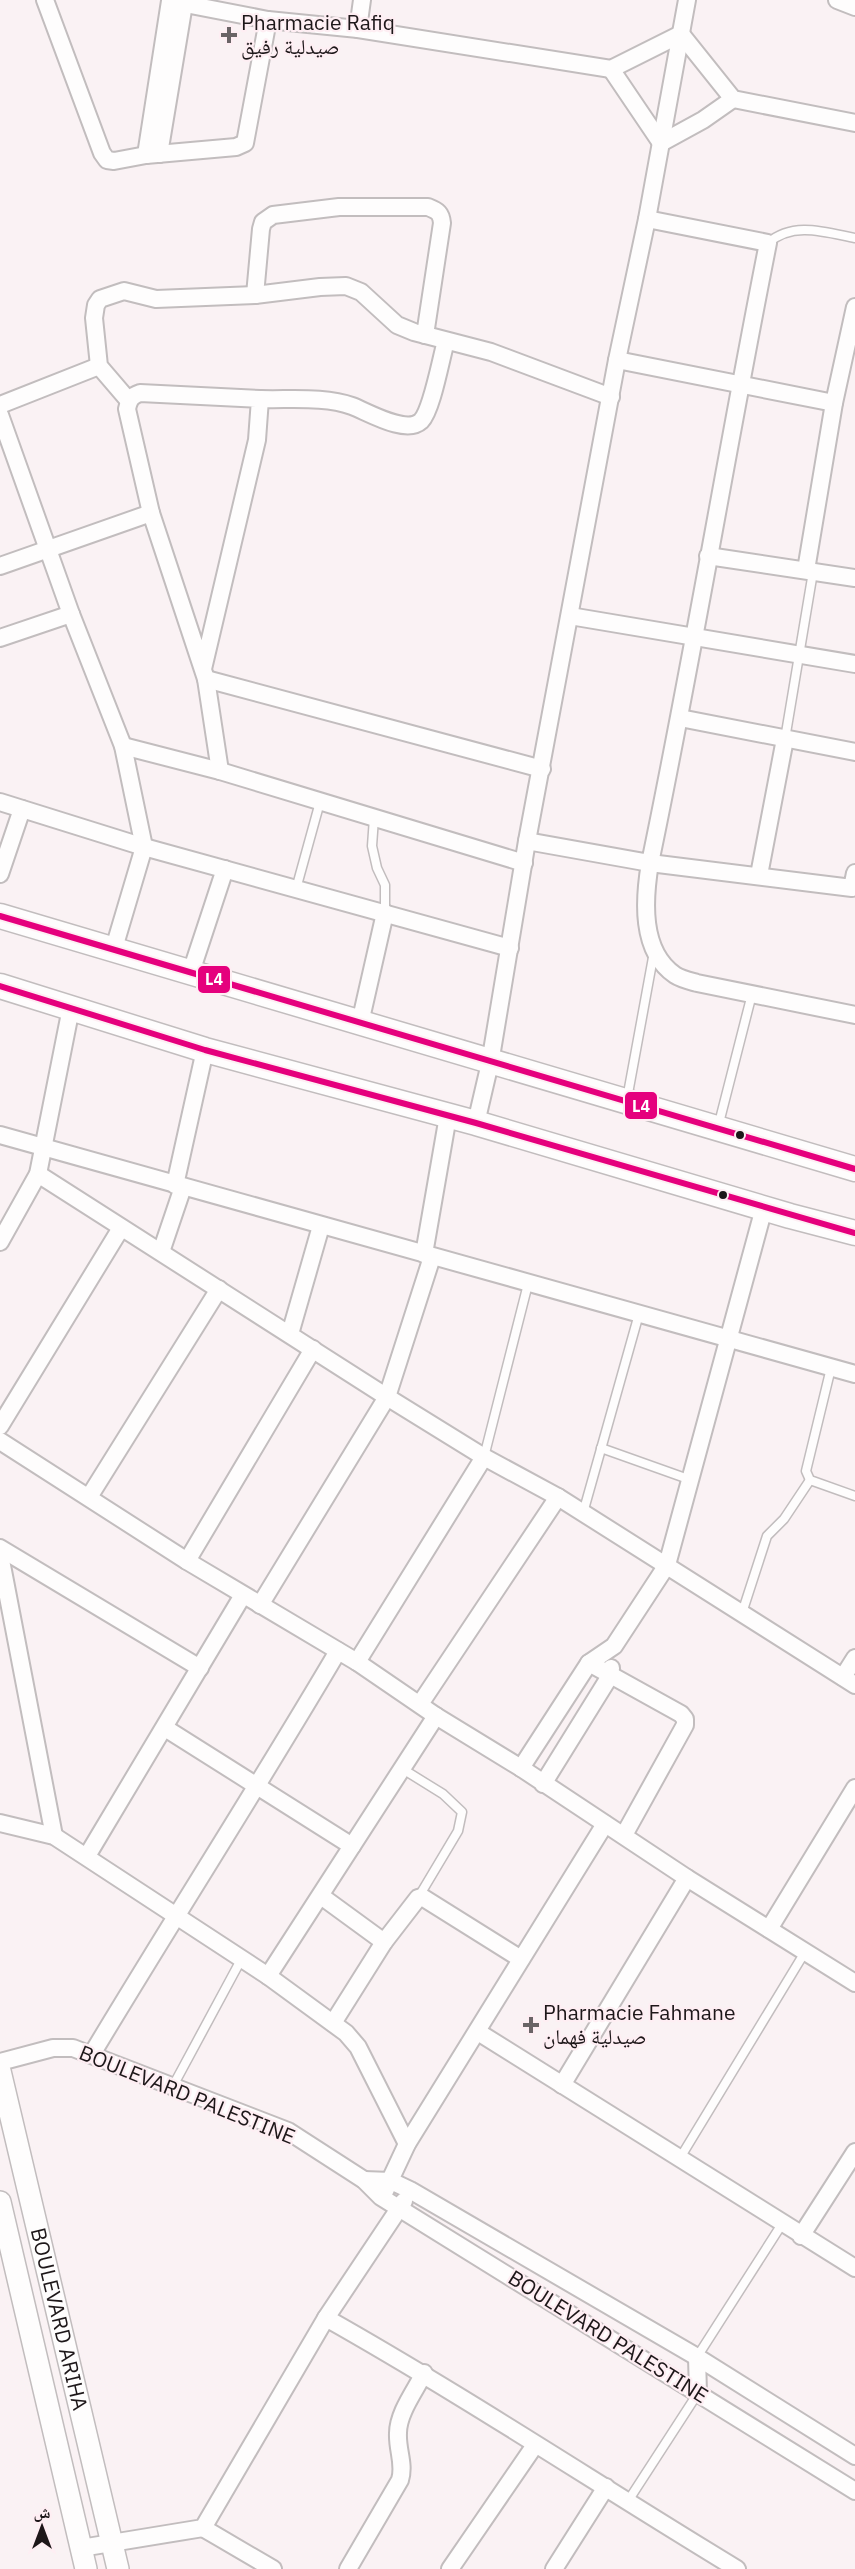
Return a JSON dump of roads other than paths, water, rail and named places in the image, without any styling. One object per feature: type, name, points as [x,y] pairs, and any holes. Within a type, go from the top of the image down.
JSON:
[{"type":"main road","points":[[0,916],[114,948],[490,1063],[855,1169]]},
{"type":"main road","points":[[0,986],[205,1050],[476,1123],[855,1233]]},
{"type":"street","points":[[45,0],[102,153],[107,160],[114,161],[236,147],[245,142],[268,20]]},
{"type":"street","points":[[358,29],[362,0]]},
{"type":"street","points":[[476,1123],[490,1063],[527,841],[687,0]]},
{"type":"street","points":[[837,0],[855,7]]},
{"type":"street","points":[[153,155],[172,2],[268,20],[358,29],[611,69],[681,34]]},
{"type":"street","points":[[681,34],[733,99],[855,123]]},
{"type":"street","points":[[611,69],[661,143]]},
{"type":"street","points":[[661,143],[703,120],[733,99]]},
{"type":"street","points":[[255,295],[261,229],[263,222],[273,215],[339,207],[428,207],[441,215],[442,223],[425,335]]},
{"type":"street","points":[[647,219],[768,243],[708,556],[680,718],[645,892],[645,911],[655,950],[663,964],[676,976],[697,983],[855,1015]]},
{"type":"street","points":[[129,401],[99,366],[94,318],[96,305],[100,299],[124,291],[156,299],[255,295],[346,286],[361,292],[397,325],[425,335],[491,352],[610,397]]},
{"type":"street","points":[[810,571],[834,403],[854,318]]},
{"type":"street","points":[[220,771],[204,674],[151,513],[128,409],[129,401],[133,395],[140,393],[329,401],[349,405],[393,423],[408,426],[420,422],[428,412],[446,341]]},
{"type":"street","points":[[617,360],[834,403]]},
{"type":"street","points":[[0,405],[99,366]]},
{"type":"street","points":[[204,674],[257,440],[260,399]]},
{"type":"street","points":[[0,415],[71,614],[123,746],[144,847],[114,948]]},
{"type":"street","points":[[0,566],[151,513]]},
{"type":"street","points":[[708,556],[855,578]]},
{"type":"street","points":[[0,638],[71,614]]},
{"type":"street","points":[[570,616],[855,664]]},
{"type":"street","points":[[204,674],[542,769]]},
{"type":"street","points":[[680,718],[855,752]]},
{"type":"street","points":[[759,875],[784,739]]},
{"type":"street","points":[[123,746],[220,771],[524,863]]},
{"type":"street","points":[[0,802],[144,847],[510,948]]},
{"type":"street","points":[[0,874],[21,809]]},
{"type":"street","points":[[527,841],[650,863],[854,883]]},
{"type":"street","points":[[190,972],[225,869]]},
{"type":"street","points":[[360,1023],[385,914]]},
{"type":"street","points":[[0,1242],[38,1174],[71,1008]]},
{"type":"street","points":[[160,1252],[179,1186],[205,1050]]},
{"type":"street","points":[[260,1605],[387,1397],[428,1256],[448,1116]]},
{"type":"street","points":[[0,1135],[855,1374]]},
{"type":"street","points":[[38,1174],[387,1397],[484,1457],[558,1497],[849,1681],[855,1658]]},
{"type":"street","points":[[521,1768],[589,1663],[614,1646],[667,1565],[764,1208]]},
{"type":"street","points":[[290,1334],[321,1226]]},
{"type":"street","points":[[0,1426],[121,1228]]},
{"type":"street","points":[[89,1497],[219,1289]]},
{"type":"street","points":[[187,1561],[313,1349]]},
{"type":"street","points":[[0,1441],[187,1561],[357,1662],[436,1716],[521,1768],[687,1878],[855,1983]]},
{"type":"street","points":[[357,1662],[484,1457]]},
{"type":"street","points":[[420,1704],[558,1497]]},
{"type":"street","points":[[0,1548],[200,1668]]},
{"type":"street","points":[[0,1555],[54,1836]]},
{"type":"street","points":[[87,1856],[243,1595]]},
{"type":"street","points":[[543,1784],[610,1676],[614,1646]]},
{"type":"street","points":[[92,2054],[174,1917],[258,1787],[338,1651]]},
{"type":"street","points":[[589,1663],[681,1714],[685,1719],[685,1725],[624,1835]]},
{"type":"street","points":[[268,1976],[321,1896],[400,1768],[436,1716]]},
{"type":"street","points":[[165,1728],[352,1845]]},
{"type":"street","points":[[769,1929],[855,1788]]},
{"type":"street","points":[[0,1823],[54,1836],[87,1856],[174,1917],[242,1958],[346,2033],[358,2048],[407,2144]]},
{"type":"street","points":[[381,2197],[391,2181],[407,2144],[605,1824]]},
{"type":"street","points":[[562,2085],[687,1878]]},
{"type":"street","points":[[321,1896],[384,1942]]},
{"type":"street","points":[[333,2023],[384,1942],[418,1898],[426,1898],[521,1959]]},
{"type":"street","points":[[478,2032],[855,2268]]},
{"type":"street","name":"BOULEVARD PALESTINE","points":[[0,2062],[53,2048],[73,2048],[288,2131],[364,2180],[381,2197],[855,2491]]},
{"type":"street","name":"BOULEVARD ARIHA","points":[[0,2071],[118,2569]]},
{"type":"street","points":[[801,2236],[855,2152]]},
{"type":"street","name":"BOULEVARD PALESTINE","points":[[364,2180],[391,2181],[410,2190],[697,2357],[855,2456]]},
{"type":"street","points":[[203,2528],[326,2318],[410,2190]]},
{"type":"street","name":"BOULEVARD ARIHA","points":[[0,2202],[86,2569]]},
{"type":"street","points":[[326,2318],[424,2373],[732,2568]]},
{"type":"street","points":[[697,2357],[698,2393]]},
{"type":"street","points":[[348,2569],[400,2480],[402,2465],[398,2434],[399,2422],[424,2373]]},
{"type":"street","points":[[450,2569],[535,2445]]},
{"type":"street","points":[[554,2569],[606,2487]]},
{"type":"street","points":[[81,2548],[111,2541],[203,2528],[273,2569]]},
{"type":"lane","points":[[768,243],[777,235],[797,229],[855,237]]},
{"type":"lane","points":[[784,739],[800,655],[810,571]]},
{"type":"lane","points":[[296,889],[320,802]]},
{"type":"lane","points":[[374,818],[372,846],[377,868],[385,885],[385,914]]},
{"type":"lane","points":[[626,1102],[655,950]]},
{"type":"lane","points":[[717,1129],[752,994]]},
{"type":"lane","points":[[484,1457],[528,1284]]},
{"type":"lane","points":[[583,1513],[639,1314]]},
{"type":"lane","points":[[831,1368],[806,1471],[810,1480],[855,1496]]},
{"type":"lane","points":[[602,1448],[691,1480]]},
{"type":"lane","points":[[742,1613],[767,1536],[784,1519],[810,1480]]},
{"type":"lane","points":[[400,1768],[443,1794],[462,1812],[458,1831],[418,1898]]},
{"type":"lane","points":[[680,2158],[805,1952]]},
{"type":"lane","points":[[173,2086],[242,1958]]},
{"type":"lane","points":[[697,2357],[782,2224]]},
{"type":"lane","points":[[628,2501],[698,2393]]},
{"type":"place","name":"Pharmacie Rafiq صيدلية رفيق","points":[[229,35]]},
{"type":"place","name":"Pharmacie Fahmane صيدلية فهمان","points":[[531,2025]]}]
